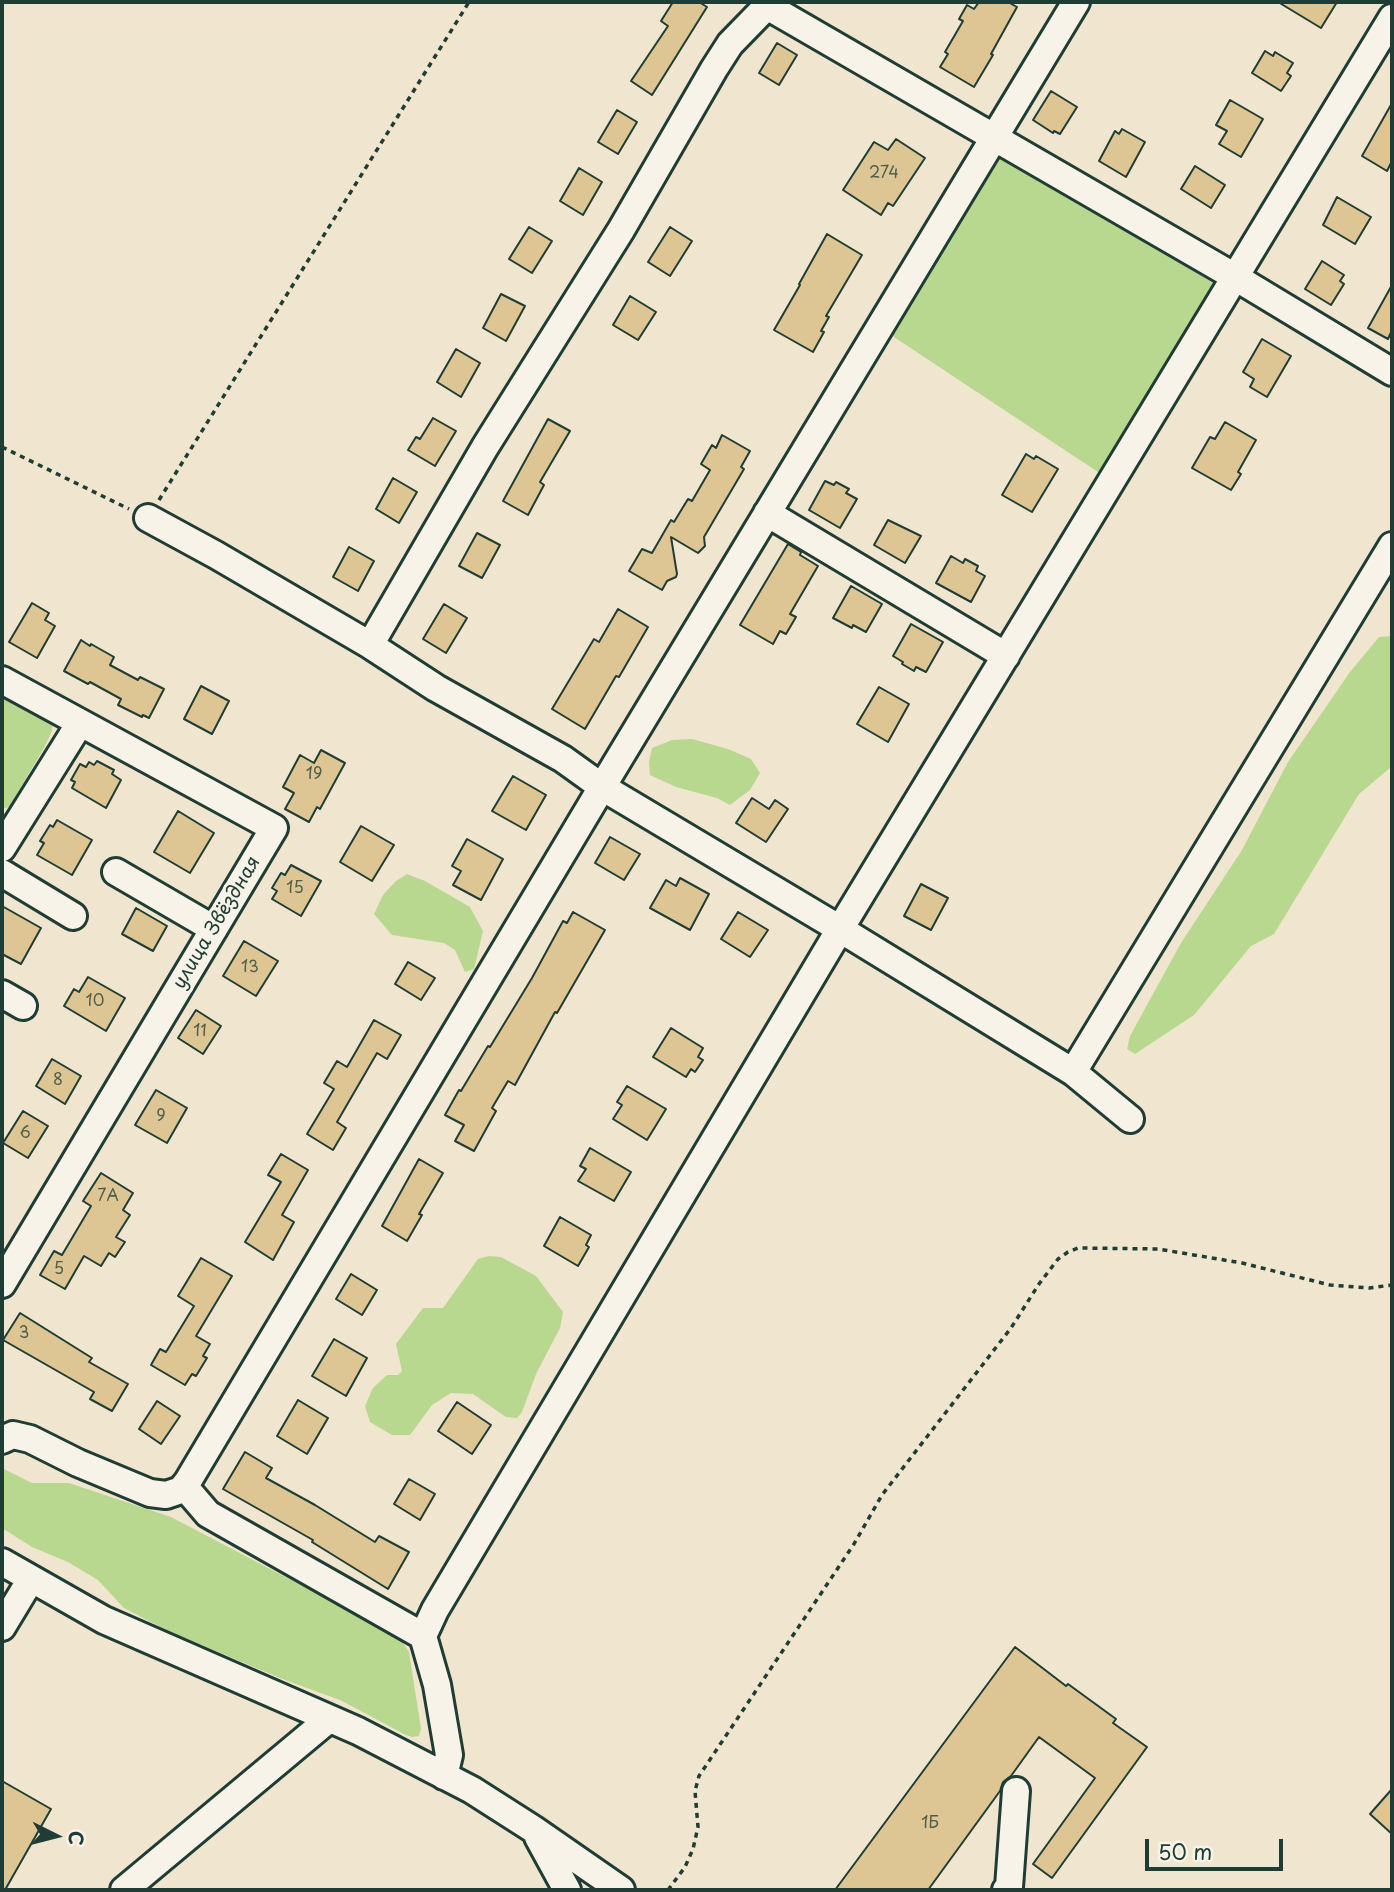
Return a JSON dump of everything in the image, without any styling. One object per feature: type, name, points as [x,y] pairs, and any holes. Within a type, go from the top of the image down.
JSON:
[{"type":"street","points":[[2,1439],[13,1435],[30,1439],[78,1463],[150,1493],[166,1495],[181,1490],[184,1486],[1076,2]]},
{"type":"street","points":[[370,645],[485,447],[621,230],[714,69],[730,44],[767,6],[1236,277],[1392,372]]},
{"type":"street","points":[[444,1776],[449,1755],[437,1685],[423,1636],[435,1610],[840,929],[1392,18]]},
{"type":"street","points":[[767,513],[1006,656]]},
{"type":"street","points":[[148,519],[216,555],[370,645],[436,688],[563,759],[602,787],[1073,1072],[1130,1119]]},
{"type":"street","points":[[1073,1072],[1392,546]]},
{"type":"street","name":"улица Звёздная","points":[[2,680],[274,828],[2,1284]]},
{"type":"street","points":[[2,848],[80,723]]},
{"type":"street","points":[[116,872],[214,929]]},
{"type":"street","points":[[2,873],[74,916]]},
{"type":"street","points":[[184,1486],[208,1514],[423,1636]]},
{"type":"street","points":[[2,1562],[104,1620],[358,1731],[472,1790],[621,1890]]},
{"type":"street","points":[[2,1627],[31,1579]]},
{"type":"street","points":[[124,1890],[329,1719]]},
{"type":"street","points":[[1006,1890],[1009,1887],[1016,1791]]},
{"type":"street","points":[[533,1829],[567,1890]]},
{"type":"path","points":[[2,447],[148,519],[469,2]]},
{"type":"path","points":[[668,1890],[685,1867],[693,1849],[698,1827],[695,1791],[703,1769],[855,1544],[882,1495],[1011,1328],[1058,1259],[1078,1248],[1158,1249],[1242,1264],[1330,1285],[1369,1289],[1392,1284]]},
{"type":"green space","points":[[1000,155],[1212,282],[1213,288],[1109,471],[1101,474],[892,334]]},
{"type":"green space","points":[[1392,636],[1390,768],[1359,794],[1274,934],[1251,946],[1194,1015],[1135,1054],[1127,1049],[1130,1036],[1181,943],[1242,850],[1288,762],[1350,672],[1379,637]]},
{"type":"green space","points":[[2,695],[53,719],[52,731],[44,748],[9,807],[2,809]]},
{"type":"green space","points":[[692,739],[751,759],[760,773],[750,790],[730,805],[717,798],[676,787],[650,775],[652,748],[672,740]]},
{"type":"green space","points":[[407,874],[425,881],[470,907],[483,931],[474,969],[465,972],[455,950],[444,943],[392,935],[374,914],[383,895]]},
{"type":"green space","points":[[501,1257],[536,1276],[563,1312],[560,1328],[536,1374],[522,1412],[517,1418],[506,1417],[473,1394],[451,1393],[432,1405],[410,1435],[392,1435],[370,1422],[365,1406],[373,1388],[387,1375],[398,1375],[402,1371],[396,1344],[423,1308],[443,1308],[478,1259]]},
{"type":"green space","points":[[2,1468],[32,1483],[69,1483],[171,1517],[398,1636],[409,1652],[421,1729],[419,1736],[404,1734],[340,1700],[168,1631],[124,1608],[98,1580],[68,1562],[32,1547],[2,1528]]},
{"type":"building","points":[[673,2],[699,2],[707,7],[652,95],[631,81],[668,26],[661,21]]},
{"type":"building","points":[[979,2],[1008,2],[1017,7],[974,87],[940,67],[948,54],[945,52],[963,21],[959,19],[967,5],[974,9]]},
{"type":"building","points":[[1278,2],[1337,2],[1321,28]]},
{"type":"building","points":[[777,43],[797,55],[779,85],[759,73]]},
{"type":"building","points":[[1265,51],[1273,56],[1275,52],[1293,63],[1287,73],[1291,76],[1281,91],[1252,73]]},
{"type":"building","points":[[1051,91],[1077,107],[1060,134],[1054,131],[1053,133],[1033,120]]},
{"type":"building","points":[[1230,100],[1263,119],[1241,157],[1219,144],[1227,131],[1216,125]]},
{"type":"building","points":[[1392,103],[1392,161],[1387,171],[1362,156]]},
{"type":"building","points":[[617,110],[637,122],[618,154],[598,142]]},
{"type":"building","points":[[1122,129],[1145,142],[1126,177],[1099,161],[1115,131],[1119,134]]},
{"type":"building","points":[[896,139],[925,158],[893,206],[888,203],[881,215],[843,190],[874,142],[888,150]]},
{"type":"building","points":[[1195,166],[1225,185],[1211,208],[1181,189]]},
{"type":"building","points":[[579,168],[602,182],[583,215],[560,201]]},
{"type":"building","points":[[1337,197],[1371,217],[1355,244],[1323,225]]},
{"type":"building","points":[[529,227],[552,241],[532,273],[509,259]]},
{"type":"building","points":[[670,227],[692,241],[670,276],[648,262]]},
{"type":"building","points":[[827,234],[862,255],[826,316],[829,317],[821,331],[824,332],[813,352],[774,330]]},
{"type":"building","points":[[1322,261],[1344,275],[1340,281],[1344,284],[1331,305],[1305,289]]},
{"type":"building","points":[[1392,285],[1392,330],[1388,339],[1368,328]]},
{"type":"building","points":[[501,294],[525,306],[506,341],[483,328]]},
{"type":"building","points":[[630,296],[656,312],[638,340],[613,325]]},
{"type":"building","points":[[1262,339],[1291,356],[1267,397],[1250,387],[1254,379],[1243,372]]},
{"type":"building","points":[[456,349],[480,363],[461,397],[437,382]]},
{"type":"building","points":[[433,418],[456,431],[435,466],[408,450],[416,437],[420,439]]},
{"type":"building","points":[[548,419],[570,431],[540,482],[544,485],[528,515],[503,501]]},
{"type":"building","points":[[1225,422],[1256,440],[1231,490],[1192,468],[1210,437],[1215,439]]},
{"type":"building","points":[[722,435],[750,451],[741,467],[744,469],[704,537],[705,546],[698,553],[671,537],[677,574],[667,581],[662,590],[629,571],[642,549],[652,553],[671,520],[674,522],[688,499],[692,501],[710,470],[701,464],[712,445],[716,448]]},
{"type":"building","points":[[1026,454],[1034,459],[1036,456],[1058,469],[1032,512],[1002,495]]},
{"type":"building","points":[[393,478],[417,492],[399,523],[376,509]]},
{"type":"building","points":[[825,481],[834,485],[836,482],[849,489],[846,493],[857,499],[840,528],[809,510]]},
{"type":"building","points":[[888,520],[921,536],[905,563],[874,545]]},
{"type":"building","points":[[477,533],[500,545],[482,578],[459,566]]},
{"type":"building","points":[[788,544],[818,566],[790,614],[796,617],[786,634],[780,631],[773,644],[740,625]]},
{"type":"building","points":[[349,547],[374,561],[358,591],[333,577]]},
{"type":"building","points":[[951,556],[963,563],[965,559],[978,566],[976,571],[985,576],[971,602],[936,583]]},
{"type":"building","points":[[851,586],[882,604],[866,632],[833,618]]},
{"type":"building","points":[[32,603],[49,613],[45,620],[55,626],[37,658],[9,642]]},
{"type":"building","points":[[444,604],[467,618],[446,653],[423,639]]},
{"type":"building","points":[[618,609],[648,627],[585,729],[552,709],[594,639],[599,642]]},
{"type":"building","points":[[911,624],[943,642],[926,672],[916,667],[914,671],[893,656]]},
{"type":"building","points":[[81,640],[114,657],[110,665],[138,680],[140,677],[164,689],[149,718],[118,705],[121,699],[64,671]]},
{"type":"building","points":[[201,686],[229,701],[212,734],[184,719]]},
{"type":"building","points":[[879,687],[909,704],[888,742],[857,724]]},
{"type":"building","points":[[321,750],[345,763],[320,809],[317,807],[309,822],[285,809],[294,793],[283,787],[300,755],[314,763]]},
{"type":"building","points":[[97,761],[114,770],[112,774],[121,780],[106,808],[72,788],[75,782],[71,780],[80,764],[86,767],[89,762],[94,765]]},
{"type":"building","points":[[513,776],[546,795],[526,830],[492,811]]},
{"type":"building","points":[[752,798],[769,809],[775,800],[788,809],[766,842],[736,823]]},
{"type":"building","points":[[178,811],[214,833],[190,873],[154,852]]},
{"type":"building","points":[[57,820],[92,840],[72,875],[37,855],[44,843],[40,841],[50,825],[53,827]]},
{"type":"building","points":[[361,826],[394,845],[372,881],[340,862]]},
{"type":"building","points":[[610,837],[640,854],[624,880],[595,863]]},
{"type":"building","points":[[467,839],[503,859],[481,900],[453,885],[461,871],[452,866]]},
{"type":"building","points":[[291,865],[321,881],[301,916],[272,899],[277,891],[272,888],[281,873],[285,875]]},
{"type":"building","points":[[680,878],[709,894],[690,930],[650,908],[666,880],[676,886]]},
{"type":"building","points":[[921,884],[948,898],[931,930],[904,916]]},
{"type":"building","points":[[2,906],[41,928],[21,964],[2,954]]},
{"type":"building","points":[[136,908],[167,926],[153,951],[122,934]]},
{"type":"building","points":[[573,912],[605,930],[515,1085],[508,1081],[492,1108],[496,1111],[474,1151],[455,1141],[464,1125],[445,1115],[532,978],[563,921],[567,923]]},
{"type":"building","points":[[738,912],[768,930],[750,957],[721,939]]},
{"type":"building","points":[[244,941],[278,961],[256,996],[223,976]]},
{"type":"building","points":[[408,962],[435,978],[421,1000],[395,984]]},
{"type":"building","points":[[88,977],[125,998],[106,1031],[64,1006],[74,989],[79,992]]},
{"type":"building","points":[[196,1010],[221,1026],[203,1054],[178,1038]]},
{"type":"building","points":[[374,1020],[401,1035],[387,1059],[377,1053],[337,1122],[346,1128],[333,1150],[307,1134],[334,1089],[324,1083],[337,1061],[347,1067]]},
{"type":"building","points":[[671,1028],[703,1048],[698,1057],[703,1060],[695,1072],[691,1069],[686,1077],[653,1057]]},
{"type":"building","points":[[52,1059],[81,1076],[65,1104],[36,1086]]},
{"type":"building","points":[[627,1086],[666,1109],[647,1140],[613,1119],[622,1105],[617,1102]]},
{"type":"building","points":[[156,1090],[187,1108],[167,1143],[135,1125]]},
{"type":"building","points":[[23,1111],[48,1126],[28,1158],[3,1143]]},
{"type":"building","points":[[590,1148],[631,1172],[614,1201],[578,1181],[586,1169],[580,1166]]},
{"type":"building","points":[[281,1154],[308,1170],[282,1215],[294,1222],[273,1260],[245,1242],[281,1182],[268,1175]]},
{"type":"building","points":[[419,1159],[443,1173],[407,1241],[382,1226]]},
{"type":"building","points":[[101,1173],[133,1193],[123,1210],[130,1215],[116,1237],[125,1242],[115,1257],[109,1253],[101,1266],[84,1256],[65,1289],[40,1275],[54,1251],[62,1255],[91,1206],[83,1201]]},
{"type":"building","points":[[560,1217],[591,1235],[586,1245],[589,1247],[578,1266],[544,1246]]},
{"type":"building","points":[[201,1258],[232,1276],[196,1336],[210,1344],[203,1356],[207,1358],[196,1376],[192,1374],[185,1385],[151,1365],[160,1349],[166,1352],[194,1306],[178,1296]]},
{"type":"building","points":[[351,1274],[377,1290],[362,1315],[336,1299]]},
{"type":"building","points":[[20,1313],[92,1358],[89,1362],[128,1384],[112,1411],[90,1399],[94,1392],[3,1340]]},
{"type":"building","points":[[334,1339],[367,1358],[346,1396],[312,1376]]},
{"type":"building","points":[[298,1400],[328,1418],[307,1454],[277,1436]]},
{"type":"building","points":[[157,1401],[180,1416],[161,1444],[139,1429]]},
{"type":"building","points":[[457,1402],[491,1425],[472,1454],[438,1431]]},
{"type":"building","points":[[245,1452],[272,1468],[266,1478],[375,1542],[379,1536],[409,1552],[388,1589],[312,1542],[313,1540],[223,1489]]},
{"type":"building","points":[[409,1479],[435,1494],[420,1520],[394,1504]]},
{"type":"building","points":[[1015,1647],[1066,1686],[1068,1684],[1116,1719],[1113,1723],[1147,1747],[1052,1878],[1033,1864],[1095,1778],[1039,1737],[1011,1776],[1003,1782],[1000,1791],[928,1890],[835,1890]]},
{"type":"building","points":[[2,1781],[51,1809],[5,1890],[2,1890]]},
{"type":"building","points":[[1392,1789],[1392,1834],[1370,1814]]}]
